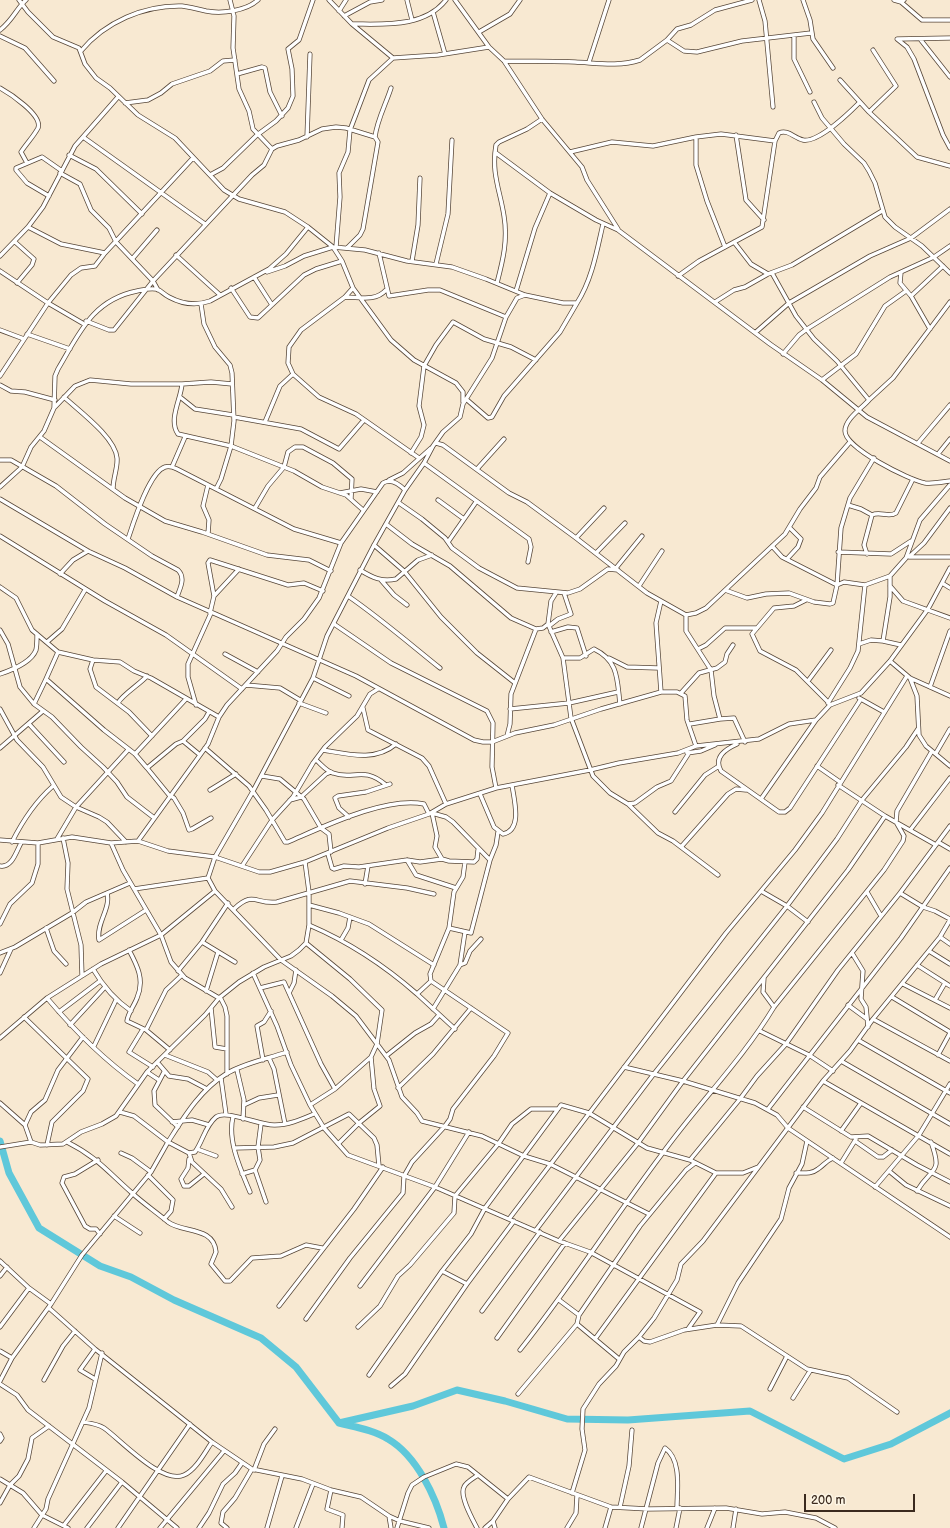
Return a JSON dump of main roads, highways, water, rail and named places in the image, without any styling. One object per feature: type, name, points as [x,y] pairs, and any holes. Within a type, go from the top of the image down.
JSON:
[{"type":"waterway","points":[[0,1141],[9,1173],[39,1228],[100,1266],[131,1277],[174,1300],[261,1338],[296,1367],[339,1423],[377,1433],[398,1446],[408,1456],[424,1478],[436,1503],[444,1528]]},
{"type":"waterway","points":[[339,1423],[413,1406],[457,1390],[505,1401],[567,1419],[628,1420],[750,1411],[844,1459],[891,1444],[950,1413]]}]
